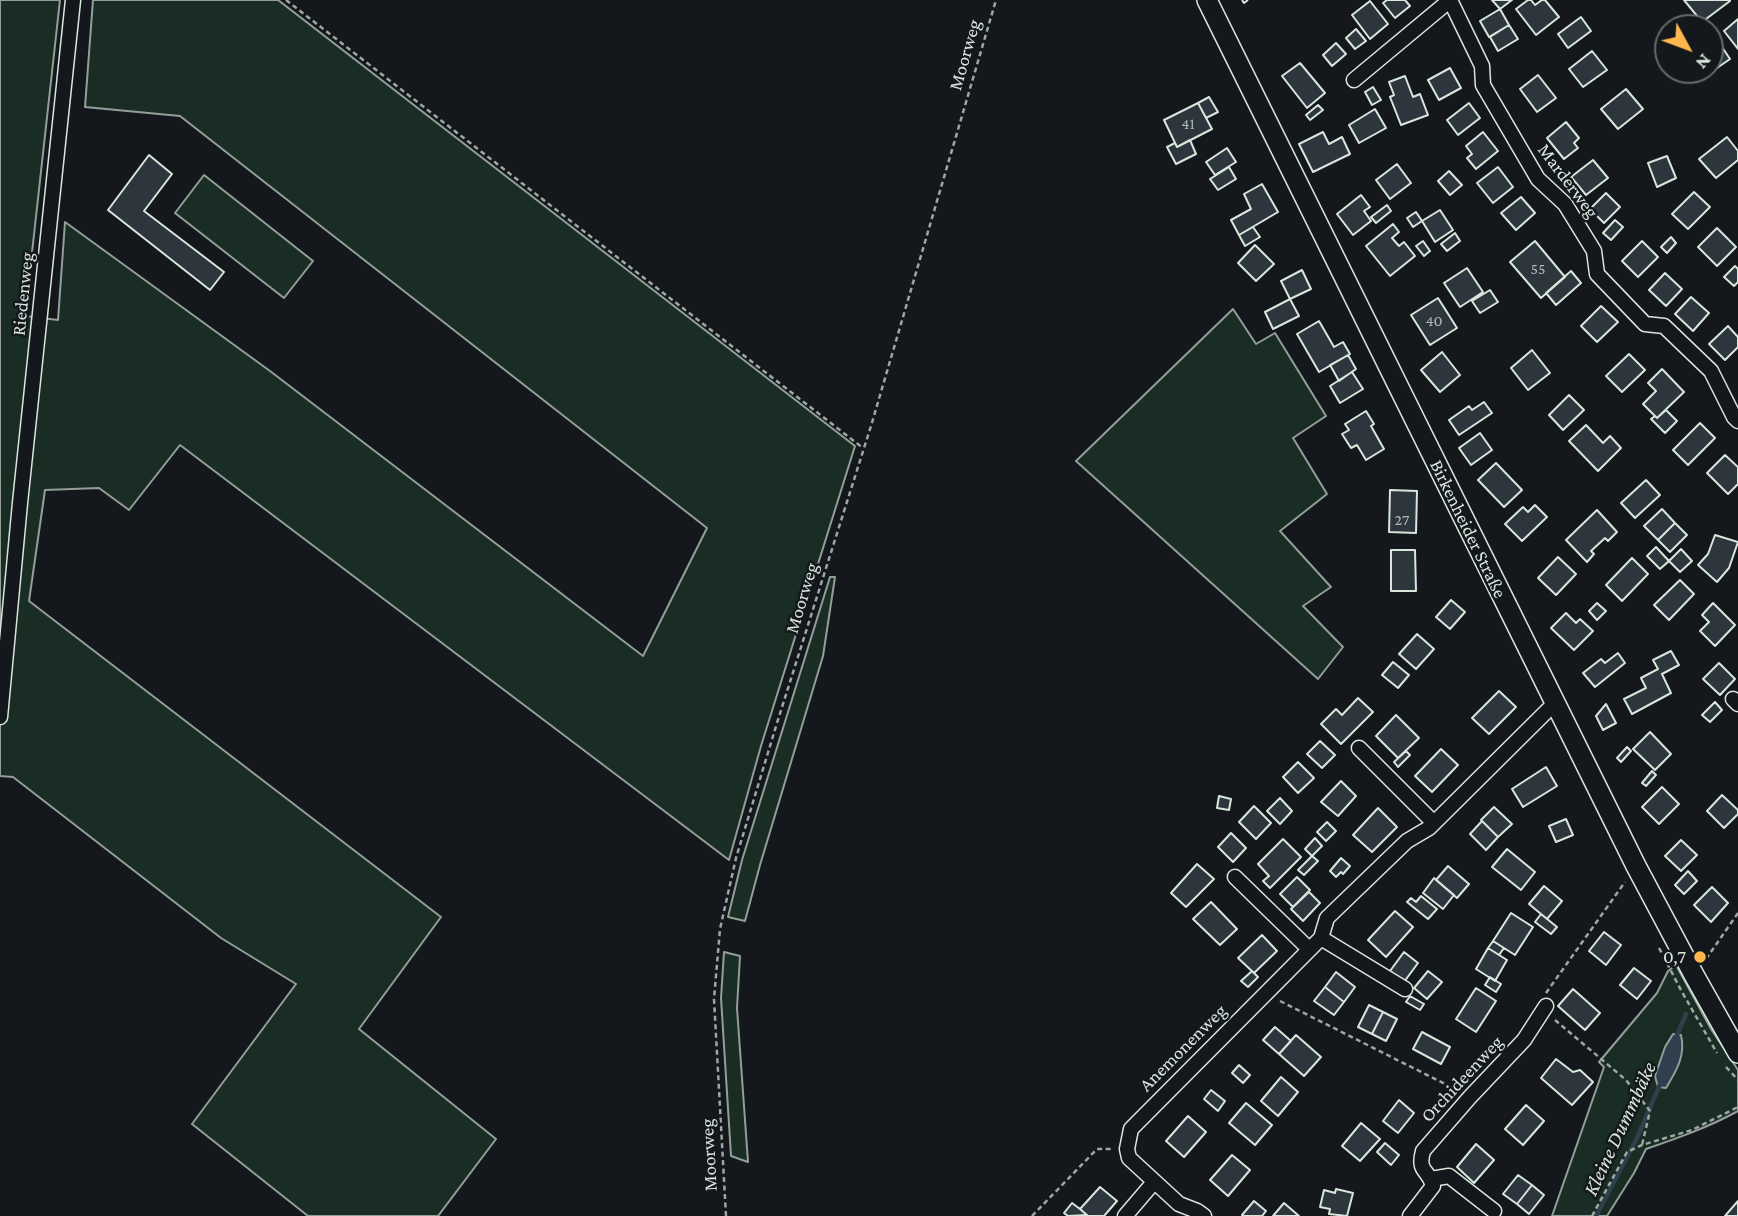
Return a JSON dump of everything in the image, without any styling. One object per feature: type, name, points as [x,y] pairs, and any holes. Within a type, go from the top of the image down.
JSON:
[{"type":"street","name":"Riedenweg","points":[[0,717],[73,0]]},
{"type":"street","name":"Birkenheider Straße","points":[[1207,0],[1636,866],[1738,1053]]},
{"type":"street","name":"Marderweg","points":[[1354,80],[1449,0],[1482,66],[1483,85],[1538,179],[1565,204],[1594,251],[1597,274],[1645,324],[1664,326],[1711,371],[1738,421]]},
{"type":"street","name":"Anemonenweg","points":[[1127,1149],[1131,1129],[1321,938],[1327,918],[1408,841],[1429,828],[1555,703]]},
{"type":"street","points":[[1359,748],[1434,823]]},
{"type":"street","points":[[1235,877],[1309,949]]},
{"type":"street","points":[[1321,938],[1405,989]]},
{"type":"street","name":"Orchideenweg","points":[[1431,1179],[1424,1172],[1420,1161],[1423,1151],[1524,1040],[1544,1008]]},
{"type":"street","points":[[1127,1149],[1129,1158],[1179,1204],[1204,1216]]},
{"type":"street","points":[[1410,1216],[1433,1186],[1431,1179],[1448,1175],[1494,1211]]},
{"type":"street","points":[[1125,1216],[1154,1182]]},
{"type":"path","points":[[286,0],[863,448]]},
{"type":"path","name":"Moorweg","points":[[726,1216],[714,999],[720,929],[736,858],[863,448],[996,0]]},
{"type":"path","points":[[1625,882],[1546,991],[1544,1008],[1626,1080],[1650,1111],[1642,1145]]},
{"type":"path","points":[[1706,959],[1738,913]]},
{"type":"path","points":[[1264,994],[1470,1097]]},
{"type":"path","points":[[1592,1216],[1627,1152],[1692,1130],[1738,1107]]},
{"type":"path","points":[[1032,1216],[1097,1149],[1127,1149]]},
{"type":"green space","points":[[0,0],[60,0],[25,316],[58,320],[65,222],[270,371],[643,656],[707,528],[180,116],[85,107],[93,0],[278,0],[855,446],[761,746],[729,860],[180,445],[129,510],[99,488],[45,490],[29,601],[441,917],[359,1029],[496,1139],[438,1216],[308,1216],[192,1124],[296,984],[221,938],[13,777],[0,776]]},
{"type":"green space","points":[[204,175],[313,261],[284,298],[175,213]]},
{"type":"green space","points":[[1233,309],[1256,344],[1275,333],[1326,416],[1293,438],[1327,494],[1280,531],[1331,587],[1303,606],[1343,647],[1318,679],[1076,461]]},
{"type":"green space","points":[[830,577],[835,577],[823,656],[745,921],[728,917],[742,860]]},
{"type":"green space","points":[[724,952],[740,956],[737,1008],[748,1162],[731,1156],[721,998]]},
{"type":"green space","points":[[1676,965],[1711,1029],[1738,1070],[1738,1111],[1705,1127],[1646,1149],[1607,1216],[1552,1216],[1604,1067],[1599,1062],[1657,993],[1668,971]]},
{"type":"water","points":[[1673,1034],[1681,1035],[1681,1057],[1666,1088],[1658,1087],[1655,1076],[1665,1047]]},
{"type":"building","points":[[1387,0],[1405,0],[1410,6],[1395,18],[1383,3]]},
{"type":"building","points":[[1492,0],[1512,0],[1500,9]]},
{"type":"building","points":[[1528,0],[1535,5],[1545,0],[1559,17],[1536,35],[1516,9]]},
{"type":"building","points":[[1684,0],[1730,0],[1713,14],[1695,14]]},
{"type":"building","points":[[1370,1],[1388,24],[1370,39],[1352,15]]},
{"type":"building","points":[[1500,9],[1509,25],[1489,37],[1480,21]]},
{"type":"building","points":[[1581,17],[1591,31],[1568,48],[1558,34]]},
{"type":"building","points":[[1738,19],[1738,49],[1724,31]]},
{"type":"building","points":[[1509,25],[1518,39],[1498,51],[1490,37]]},
{"type":"building","points":[[1356,29],[1366,41],[1355,49],[1346,38]]},
{"type":"building","points":[[1336,43],[1346,54],[1332,66],[1323,55]]},
{"type":"building","points":[[1724,50],[1730,59],[1724,63]]},
{"type":"building","points":[[1592,51],[1607,70],[1583,87],[1569,69]]},
{"type":"building","points":[[1300,63],[1325,93],[1307,108],[1282,76]]},
{"type":"building","points":[[1450,68],[1461,88],[1439,100],[1428,80]]},
{"type":"building","points":[[1538,75],[1556,98],[1537,112],[1520,89]]},
{"type":"building","points":[[1405,76],[1413,97],[1420,94],[1428,115],[1401,125],[1390,97],[1394,95],[1389,82]]},
{"type":"building","points":[[1373,87],[1381,100],[1372,105],[1365,92]]},
{"type":"building","points":[[1626,89],[1643,109],[1618,129],[1601,109]]},
{"type":"building","points":[[1209,97],[1218,112],[1206,118],[1198,103]]},
{"type":"building","points":[[1198,103],[1212,129],[1177,147],[1164,120]]},
{"type":"building","points":[[1469,103],[1480,118],[1458,135],[1447,120]]},
{"type":"building","points":[[1318,105],[1323,110],[1310,120],[1306,115]]},
{"type":"building","points":[[1375,109],[1386,128],[1359,143],[1349,125]]},
{"type":"building","points":[[1566,122],[1579,138],[1574,143],[1578,148],[1564,159],[1547,138]]},
{"type":"building","points":[[1323,132],[1329,144],[1342,137],[1350,154],[1313,172],[1299,144]]},
{"type":"building","points":[[1483,132],[1498,151],[1476,169],[1467,158],[1472,154],[1466,146]]},
{"type":"building","points":[[1727,137],[1738,151],[1738,160],[1716,178],[1699,159]]},
{"type":"building","points":[[1190,140],[1196,154],[1176,164],[1167,147],[1175,143],[1177,147]]},
{"type":"building","points":[[1227,148],[1236,162],[1215,175],[1206,162]]},
{"type":"building","points":[[149,155],[172,174],[144,211],[224,272],[210,290],[108,210]]},
{"type":"building","points":[[1667,156],[1676,178],[1657,187],[1648,163]]},
{"type":"building","points":[[1593,160],[1608,178],[1586,195],[1571,177]]},
{"type":"building","points":[[1397,164],[1411,183],[1390,199],[1376,180]]},
{"type":"building","points":[[1229,167],[1236,179],[1218,190],[1210,179]]},
{"type":"building","points":[[1498,167],[1513,187],[1493,203],[1477,183]]},
{"type":"building","points":[[1449,171],[1462,185],[1450,195],[1438,181]]},
{"type":"building","points":[[1262,184],[1278,212],[1239,235],[1231,220],[1251,209],[1244,194]]},
{"type":"building","points":[[1694,192],[1710,207],[1688,229],[1672,214]]},
{"type":"building","points":[[1606,193],[1620,207],[1604,223],[1590,209]]},
{"type":"building","points":[[1361,195],[1370,207],[1364,211],[1371,221],[1353,235],[1337,214]]},
{"type":"building","points":[[1521,197],[1535,213],[1516,230],[1501,213]]},
{"type":"building","points":[[1387,205],[1391,211],[1376,223],[1371,217]]},
{"type":"building","points":[[1440,210],[1453,230],[1435,242],[1422,221]]},
{"type":"building","points":[[1416,212],[1422,221],[1413,227],[1407,218]]},
{"type":"building","points":[[1615,220],[1623,227],[1611,240],[1603,233]]},
{"type":"building","points":[[1393,224],[1399,232],[1392,238],[1399,246],[1404,242],[1415,256],[1390,276],[1366,246]]},
{"type":"building","points":[[1253,227],[1260,237],[1245,246],[1239,235]]},
{"type":"building","points":[[1717,228],[1736,247],[1717,266],[1698,247]]},
{"type":"building","points":[[1455,233],[1460,241],[1447,251],[1441,244]]},
{"type":"building","points":[[1671,237],[1676,243],[1667,253],[1661,247]]},
{"type":"building","points":[[1423,241],[1430,251],[1424,256],[1416,246]]},
{"type":"building","points":[[1535,241],[1565,277],[1541,298],[1510,262]]},
{"type":"building","points":[[1642,241],[1658,257],[1638,277],[1622,261]]},
{"type":"building","points":[[1255,245],[1274,264],[1256,281],[1238,263]]},
{"type":"building","points":[[1735,266],[1738,269],[1738,282],[1734,286],[1724,277]]},
{"type":"building","points":[[1467,268],[1483,292],[1460,307],[1444,283]]},
{"type":"building","points":[[1302,270],[1311,289],[1290,299],[1281,281]]},
{"type":"building","points":[[1571,271],[1581,283],[1556,305],[1546,293]]},
{"type":"building","points":[[1665,273],[1682,289],[1666,306],[1649,290]]},
{"type":"building","points":[[1490,290],[1498,302],[1480,313],[1472,301]]},
{"type":"building","points":[[1691,297],[1709,313],[1693,331],[1675,314]]},
{"type":"building","points":[[1438,298],[1457,328],[1430,345],[1411,315]]},
{"type":"building","points":[[1290,299],[1299,316],[1273,329],[1265,312]]},
{"type":"building","points":[[1601,306],[1618,322],[1597,342],[1581,326]]},
{"type":"building","points":[[1319,321],[1334,347],[1343,342],[1350,354],[1319,372],[1297,334]]},
{"type":"building","points":[[1728,326],[1738,337],[1738,347],[1725,360],[1709,344]]},
{"type":"building","points":[[1532,350],[1550,373],[1528,390],[1511,368]]},
{"type":"building","points":[[1442,352],[1460,375],[1440,392],[1421,370]]},
{"type":"building","points":[[1629,354],[1645,370],[1622,392],[1606,376]]},
{"type":"building","points":[[1348,355],[1356,369],[1339,381],[1330,365]]},
{"type":"building","points":[[1662,369],[1684,392],[1657,418],[1643,404],[1656,391],[1648,383]]},
{"type":"building","points":[[1352,372],[1363,389],[1340,403],[1330,386]]},
{"type":"building","points":[[1569,395],[1584,410],[1563,430],[1549,415]]},
{"type":"building","points":[[1484,402],[1492,413],[1459,435],[1449,420],[1469,406],[1472,410]]},
{"type":"building","points":[[1666,410],[1677,421],[1665,433],[1651,419],[1655,416],[1657,418]]},
{"type":"building","points":[[1366,411],[1384,449],[1366,460],[1357,445],[1351,448],[1342,434],[1349,430],[1345,424]]},
{"type":"building","points":[[1700,423],[1715,438],[1688,465],[1673,450]]},
{"type":"building","points":[[1586,425],[1603,443],[1610,436],[1621,448],[1598,471],[1569,441]]},
{"type":"building","points":[[1480,433],[1492,450],[1471,465],[1459,448]]},
{"type":"building","points":[[1725,455],[1738,467],[1738,484],[1728,494],[1707,473]]},
{"type":"building","points":[[1496,463],[1522,490],[1504,507],[1478,480]]},
{"type":"building","points":[[1646,480],[1660,495],[1635,518],[1621,503]]},
{"type":"building","points":[[1390,490],[1417,491],[1416,533],[1389,532]]},
{"type":"building","points":[[1535,505],[1547,517],[1522,541],[1505,524],[1523,507],[1528,512]]},
{"type":"building","points":[[1662,509],[1675,523],[1658,540],[1644,526]]},
{"type":"building","points":[[1597,510],[1617,532],[1608,541],[1605,538],[1591,551],[1594,554],[1587,562],[1566,540]]},
{"type":"building","points":[[1675,523],[1687,535],[1670,552],[1658,540]]},
{"type":"building","points":[[1715,535],[1738,542],[1729,568],[1717,582],[1698,565],[1708,554]]},
{"type":"building","points":[[1656,547],[1669,561],[1660,569],[1647,556]]},
{"type":"building","points":[[1681,549],[1692,561],[1680,572],[1669,561]]},
{"type":"building","points":[[1391,550],[1415,550],[1416,591],[1391,591]]},
{"type":"building","points":[[1558,557],[1576,574],[1556,595],[1538,578]]},
{"type":"building","points":[[1632,558],[1648,574],[1622,601],[1606,585]]},
{"type":"building","points":[[1680,580],[1694,594],[1669,620],[1654,605]]},
{"type":"building","points":[[1451,600],[1465,612],[1450,629],[1436,617]]},
{"type":"building","points":[[1597,603],[1606,611],[1597,620],[1589,611]]},
{"type":"building","points":[[1713,603],[1735,625],[1715,646],[1700,631],[1709,622],[1702,615]]},
{"type":"building","points":[[1566,613],[1576,623],[1580,619],[1593,631],[1574,650],[1551,628]]},
{"type":"building","points":[[1417,634],[1434,649],[1416,669],[1399,654]]},
{"type":"building","points":[[1671,651],[1679,665],[1662,674],[1671,693],[1632,714],[1624,699],[1646,688],[1641,678],[1658,669],[1653,660]]},
{"type":"building","points":[[1618,653],[1625,663],[1595,687],[1583,673],[1601,659],[1605,663]]},
{"type":"building","points":[[1393,662],[1409,675],[1398,688],[1382,675]]},
{"type":"building","points":[[1719,663],[1735,679],[1720,695],[1703,679]]},
{"type":"building","points":[[1499,691],[1516,707],[1489,734],[1472,718]]},
{"type":"building","points":[[1358,698],[1373,712],[1341,744],[1321,724],[1336,709],[1342,715]]},
{"type":"building","points":[[1715,702],[1722,710],[1710,722],[1702,715]]},
{"type":"building","points":[[1606,704],[1616,723],[1603,730],[1596,716]]},
{"type":"building","points":[[1396,715],[1419,738],[1398,758],[1376,736]]},
{"type":"building","points":[[1650,732],[1671,754],[1655,770],[1633,749]]},
{"type":"building","points":[[1320,741],[1335,755],[1322,768],[1307,754]]},
{"type":"building","points":[[1627,747],[1631,751],[1621,762],[1617,758]]},
{"type":"building","points":[[1441,749],[1458,765],[1432,792],[1415,776]]},
{"type":"building","points":[[1406,751],[1410,755],[1398,767],[1394,762]]},
{"type":"building","points":[[1298,762],[1314,778],[1298,793],[1283,777]]},
{"type":"building","points":[[1546,767],[1557,786],[1523,807],[1512,789]]},
{"type":"building","points":[[1652,771],[1656,775],[1646,786],[1642,783]]},
{"type":"building","points":[[1341,781],[1356,796],[1338,816],[1321,802]]},
{"type":"building","points":[[1662,787],[1679,804],[1659,824],[1642,807]]},
{"type":"building","points":[[1722,795],[1738,810],[1738,814],[1724,828],[1707,811]]},
{"type":"building","points":[[1219,796],[1231,799],[1229,810],[1217,808]]},
{"type":"building","points":[[1280,798],[1292,811],[1280,824],[1267,811]]},
{"type":"building","points":[[1254,806],[1271,823],[1256,839],[1239,822]]},
{"type":"building","points":[[1494,807],[1512,824],[1498,837],[1481,820]]},
{"type":"building","points":[[1378,808],[1397,827],[1372,852],[1353,835]]},
{"type":"building","points":[[1566,819],[1573,835],[1556,842],[1549,826]]},
{"type":"building","points":[[1482,821],[1498,837],[1486,850],[1470,834]]},
{"type":"building","points":[[1327,822],[1336,831],[1326,841],[1317,832]]},
{"type":"building","points":[[1231,833],[1246,848],[1233,862],[1218,847]]},
{"type":"building","points":[[1315,838],[1322,846],[1312,856],[1305,849]]},
{"type":"building","points":[[1283,839],[1301,857],[1270,888],[1263,881],[1269,876],[1258,864]]},
{"type":"building","points":[[1681,840],[1697,855],[1681,871],[1665,856]]},
{"type":"building","points":[[1507,849],[1535,872],[1521,890],[1492,867]]},
{"type":"building","points":[[1312,856],[1318,861],[1304,875],[1298,870]]},
{"type":"building","points":[[1341,858],[1350,866],[1336,877],[1330,871]]},
{"type":"building","points":[[1197,864],[1214,879],[1186,907],[1171,893]]},
{"type":"building","points":[[1448,866],[1469,884],[1457,898],[1436,880]]},
{"type":"building","points":[[1688,871],[1697,881],[1684,894],[1675,885]]},
{"type":"building","points":[[1297,877],[1310,890],[1293,907],[1280,894]]},
{"type":"building","points":[[1434,878],[1454,895],[1443,909],[1423,893]]},
{"type":"building","points":[[1544,886],[1562,901],[1547,919],[1529,904]]},
{"type":"building","points":[[1712,887],[1728,903],[1711,922],[1694,905]]},
{"type":"building","points":[[1309,892],[1320,903],[1303,921],[1291,909]]},
{"type":"building","points":[[1421,896],[1437,909],[1428,919],[1407,902],[1411,898],[1416,902]]},
{"type":"building","points":[[1211,902],[1237,929],[1220,945],[1193,919]]},
{"type":"building","points":[[1395,911],[1413,927],[1386,957],[1368,940]]},
{"type":"building","points":[[1511,913],[1533,927],[1515,955],[1493,941]]},
{"type":"building","points":[[1541,914],[1557,927],[1551,934],[1535,922]]},
{"type":"building","points":[[1604,932],[1621,945],[1606,965],[1589,951]]},
{"type":"building","points":[[1262,935],[1277,951],[1254,973],[1238,958]]},
{"type":"building","points":[[1493,941],[1504,948],[1499,955],[1488,948]]},
{"type":"building","points":[[1488,948],[1507,960],[1495,981],[1476,969]]},
{"type":"building","points":[[1404,952],[1418,963],[1404,982],[1390,971]]},
{"type":"building","points":[[1634,968],[1651,981],[1637,999],[1620,985]]},
{"type":"building","points":[[1252,971],[1258,977],[1248,987],[1241,981]]},
{"type":"building","points":[[1428,971],[1442,982],[1427,999],[1414,988]]},
{"type":"building","points":[[1336,972],[1355,987],[1344,1002],[1325,987]]},
{"type":"building","points":[[1490,977],[1501,984],[1496,992],[1485,985]]},
{"type":"building","points":[[1325,987],[1344,1002],[1334,1015],[1314,1001]]},
{"type":"building","points":[[1476,988],[1496,1001],[1476,1032],[1456,1019]]},
{"type":"building","points":[[1573,989],[1600,1013],[1585,1030],[1558,1006]]},
{"type":"building","points":[[1410,996],[1424,1004],[1420,1010],[1406,1002]]},
{"type":"building","points":[[1369,1005],[1383,1012],[1372,1034],[1358,1027]]},
{"type":"building","points":[[1383,1012],[1397,1019],[1386,1041],[1372,1034]]},
{"type":"building","points":[[1275,1027],[1291,1041],[1279,1054],[1263,1040]]},
{"type":"building","points":[[1422,1032],[1450,1047],[1441,1064],[1413,1049]]},
{"type":"building","points":[[1296,1035],[1321,1057],[1304,1076],[1279,1054]]},
{"type":"building","points":[[1556,1059],[1573,1072],[1580,1070],[1593,1082],[1572,1105],[1541,1078]]},
{"type":"building","points":[[1239,1065],[1250,1075],[1243,1083],[1232,1073]]},
{"type":"building","points":[[1281,1077],[1298,1092],[1278,1116],[1261,1101]]},
{"type":"building","points":[[1211,1090],[1225,1101],[1218,1111],[1204,1099]]},
{"type":"building","points":[[1399,1100],[1414,1113],[1398,1133],[1383,1121]]},
{"type":"building","points":[[1246,1103],[1272,1125],[1255,1145],[1229,1123]]},
{"type":"building","points":[[1526,1105],[1544,1121],[1523,1145],[1505,1129]]},
{"type":"building","points":[[1188,1116],[1206,1132],[1184,1157],[1166,1141]]},
{"type":"building","points":[[1361,1123],[1380,1139],[1360,1161],[1342,1146]]},
{"type":"building","points":[[1385,1143],[1399,1155],[1391,1165],[1377,1152]]},
{"type":"building","points":[[1476,1144],[1494,1160],[1474,1183],[1457,1167]]},
{"type":"building","points":[[1232,1155],[1250,1170],[1228,1196],[1210,1180]]},
{"type":"building","points":[[1518,1175],[1532,1185],[1517,1204],[1503,1194]]},
{"type":"building","points":[[1532,1185],[1544,1195],[1529,1214],[1517,1204]]},
{"type":"building","points":[[1100,1187],[1117,1201],[1104,1216],[1088,1216],[1080,1209]]},
{"type":"building","points":[[1336,1189],[1353,1193],[1347,1216],[1329,1214],[1330,1209],[1320,1207],[1324,1190],[1335,1193]]},
{"type":"building","points":[[1254,1201],[1266,1211],[1262,1216],[1243,1216],[1242,1215]]},
{"type":"building","points":[[1738,1201],[1738,1216],[1725,1216]]},
{"type":"building","points":[[1072,1203],[1087,1215],[1068,1216],[1064,1213]]},
{"type":"building","points":[[1284,1203],[1299,1216],[1273,1216]]},
{"type":"waterway","points":[[1677,1035],[1686,1014]]},
{"type":"waterway","name":"Kleine Dummbäke","points":[[1596,1216],[1637,1138],[1661,1082]]},
{"type":"fence","points":[[1242,0],[1244,3],[1248,0]]},
{"type":"place","name":"0,7","points":[[1700,957]]}]
